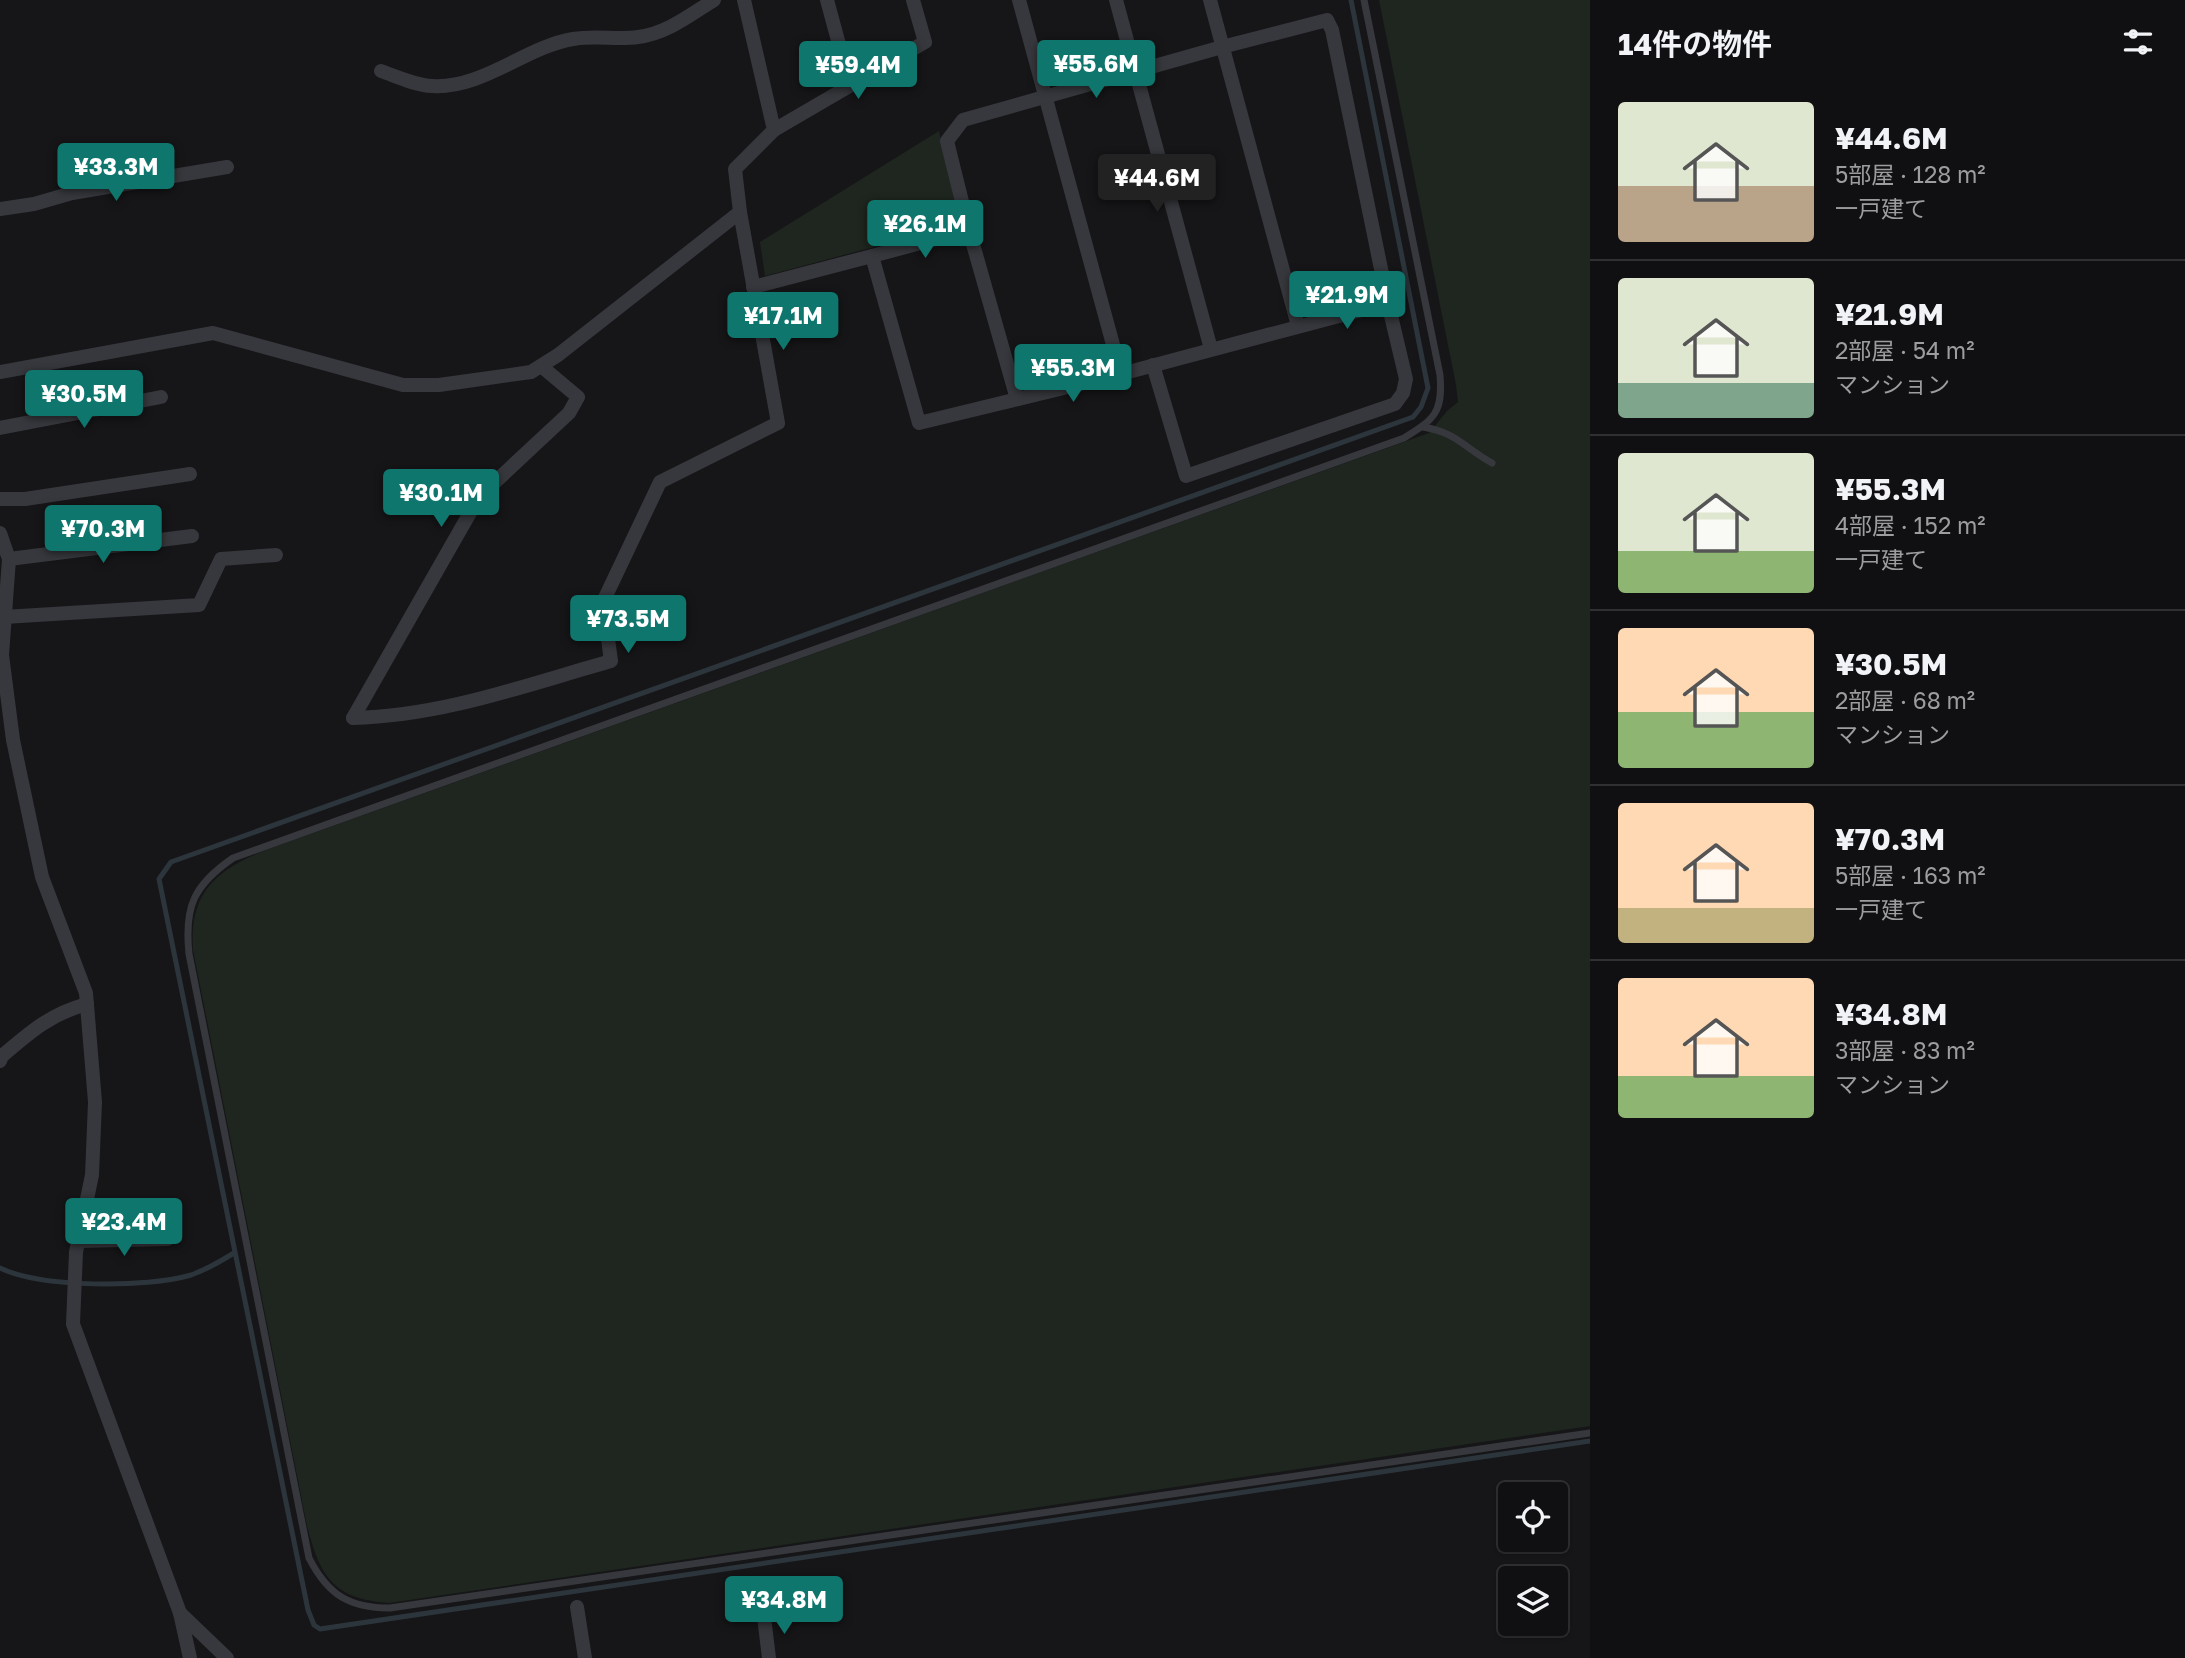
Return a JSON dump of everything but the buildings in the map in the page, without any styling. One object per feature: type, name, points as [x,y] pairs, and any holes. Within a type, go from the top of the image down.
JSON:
[{"type":"street","points":[[381,71],[415,83],[433,86],[460,84],[546,47],[573,39],[636,38],[656,33],[674,26],[714,0]]},
{"type":"street","points":[[744,0],[774,130]]},
{"type":"street","points":[[827,0],[850,85]]},
{"type":"street","points":[[541,366],[578,397],[569,413],[479,498],[353,718],[390,718],[434,711],[611,661],[603,602],[660,482],[778,423],[740,212],[735,169],[774,130],[925,41],[913,0]]},
{"type":"street","points":[[1019,0],[1121,374]]},
{"type":"street","points":[[1116,0],[1211,349]]},
{"type":"street","points":[[1210,0],[1298,326]]},
{"type":"street","points":[[1017,399],[947,141],[963,120],[1136,70],[1327,20],[1332,30],[1406,379],[1403,393],[1395,404],[1186,476],[1153,365]]},
{"type":"street","points":[[0,209],[34,204],[72,193],[227,167]]},
{"type":"street","points":[[0,372],[213,333],[403,385],[439,385],[531,372],[558,355],[740,212]]},
{"type":"street","points":[[753,287],[969,230]]},
{"type":"street","points":[[872,256],[919,423],[1121,374],[1388,303]]},
{"type":"street","points":[[0,428],[161,397]]},
{"type":"street","points":[[0,499],[25,499],[190,474]]},
{"type":"street","points":[[0,533],[9,559],[2,655],[7,741],[42,877],[86,993],[95,1114],[92,1175],[79,1241],[73,1324],[180,1613],[190,1658]]},
{"type":"street","points":[[9,559],[192,536]]},
{"type":"street","points":[[4,617],[199,605],[221,559],[276,555]]},
{"type":"street","points":[[0,1061],[2,1056],[38,1025],[63,1011],[86,1004]]},
{"type":"street","points":[[79,1241],[168,1239]]},
{"type":"street","points":[[578,1608],[585,1658]]},
{"type":"street","points":[[180,1613],[227,1658]]},
{"type":"street","points":[[764,1618],[769,1658]]},
{"type":"lane","points":[[1364,0],[1440,374],[1442,397],[1435,415],[1423,427],[1391,443],[233,858],[212,873],[199,888],[190,910],[187,932],[189,954],[309,1558],[320,1579],[353,1604],[368,1608],[390,1608],[1590,1433]]},
{"type":"lane","points":[[1423,427],[1442,430],[1457,437],[1474,453],[1492,463]]},
{"type":"shaded area","points":[[1379,0],[1590,0],[1590,1426],[389,1603],[370,1601],[342,1590],[332,1582],[317,1559],[307,1526],[193,950],[193,930],[201,898],[220,875],[266,850],[1429,433],[1458,402]]},
{"type":"shaded area","points":[[939,131],[960,224],[765,276],[760,242]]},
{"type":"waterway","points":[[1351,0],[1428,388],[1421,407],[1413,417],[171,862],[159,879],[308,1610],[314,1625],[320,1629],[1590,1441]]},
{"type":"waterway","points":[[0,1268],[41,1279],[122,1284],[191,1275],[234,1253]]}]
